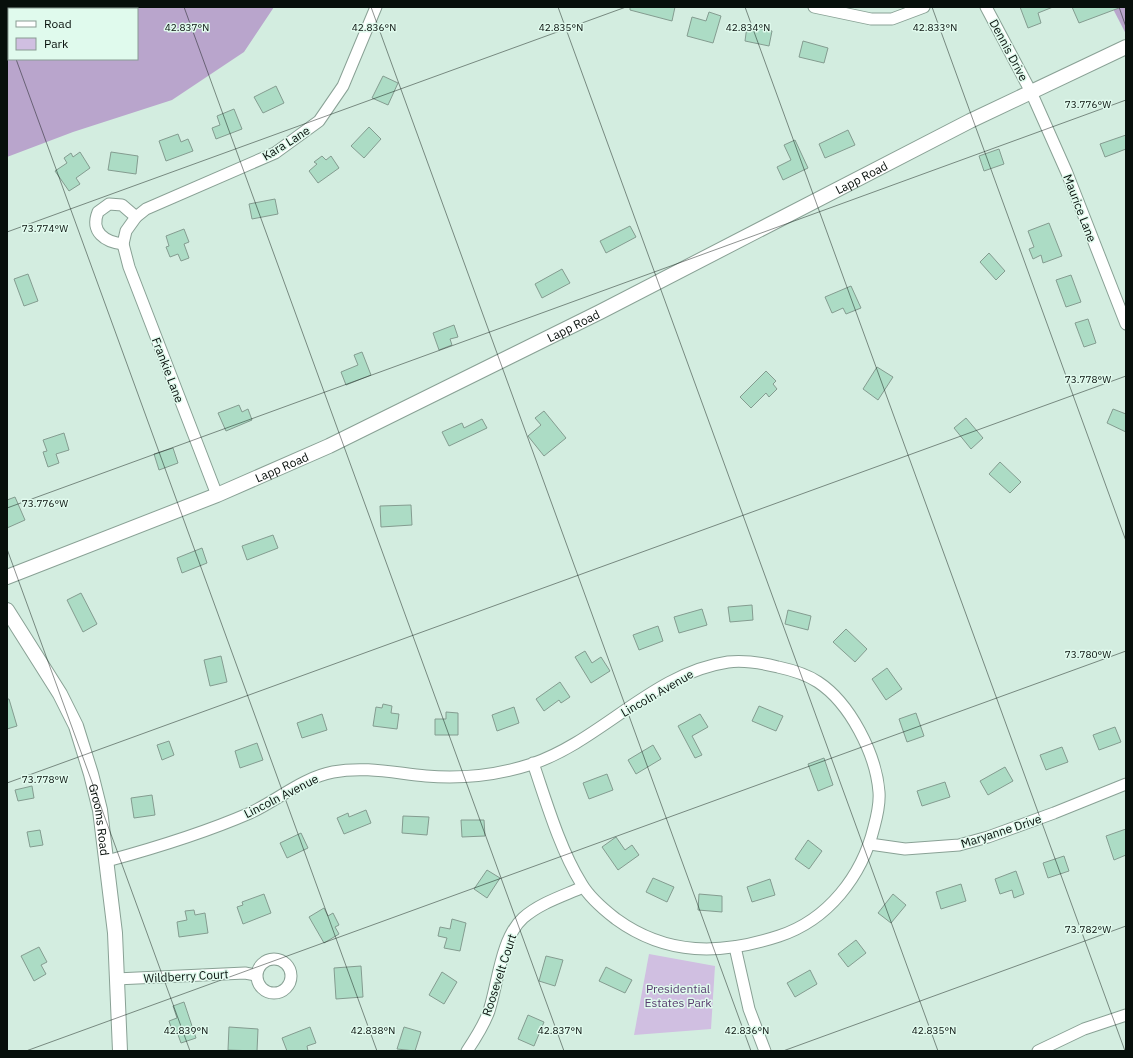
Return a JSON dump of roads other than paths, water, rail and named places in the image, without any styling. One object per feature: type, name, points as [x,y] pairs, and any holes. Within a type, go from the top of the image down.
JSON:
[{"type":"street","name":"Kara Lane","points":[[123,244],[126,232],[136,217],[146,209],[275,153],[319,121],[343,86],[376,7]]},
{"type":"street","points":[[814,7],[871,19],[892,18],[924,7]]},
{"type":"street","name":"Dennis Drive","points":[[986,7],[1031,92]]},
{"type":"street","name":"Lapp Road","points":[[7,577],[217,495],[329,446],[593,315],[824,195],[1031,92],[1126,47]]},
{"type":"street","name":"Maurice Lane","points":[[1031,92],[1067,173],[1126,324]]},
{"type":"street","points":[[123,244],[107,240],[97,231],[95,225],[98,212],[103,207],[116,204],[122,205],[136,217]]},
{"type":"street","name":"Frankie Lane","points":[[123,244],[128,267],[217,495]]},
{"type":"street","name":"Grooms Road","points":[[7,610],[60,694],[76,726],[95,789],[107,861],[115,933],[120,1051]]},
{"type":"street","name":"Lincoln Avenue","points":[[107,861],[166,845],[210,829],[252,812],[298,785],[334,772],[371,768],[423,776],[474,776],[505,771],[533,763],[568,749],[660,689],[697,670],[729,662],[762,664],[784,668],[804,674],[820,683],[834,696],[853,719],[866,746],[876,774],[879,793],[878,811],[870,844],[854,877],[840,895],[819,915],[801,926],[781,935],[735,947],[715,950],[687,948],[666,945],[643,936],[625,926],[604,910],[583,887],[570,862],[533,763]]},
{"type":"street","name":"Maryanne Drive","points":[[870,844],[906,849],[960,845],[988,837],[1054,813],[1126,784]]},
{"type":"street","name":"Roosevelt Court","points":[[467,1051],[474,1041],[488,1012],[508,940],[514,928],[523,918],[537,908],[583,887]]},
{"type":"street","points":[[735,947],[749,1009],[765,1051]]},
{"type":"street","name":"Wildberry Court","points":[[116,979],[245,973],[256,975]]},
{"type":"street","points":[[1038,1051],[1084,1029],[1126,1014]]},
{"type":"park label","name":"Presidential Estates Park","points":[[678,995]]}]
